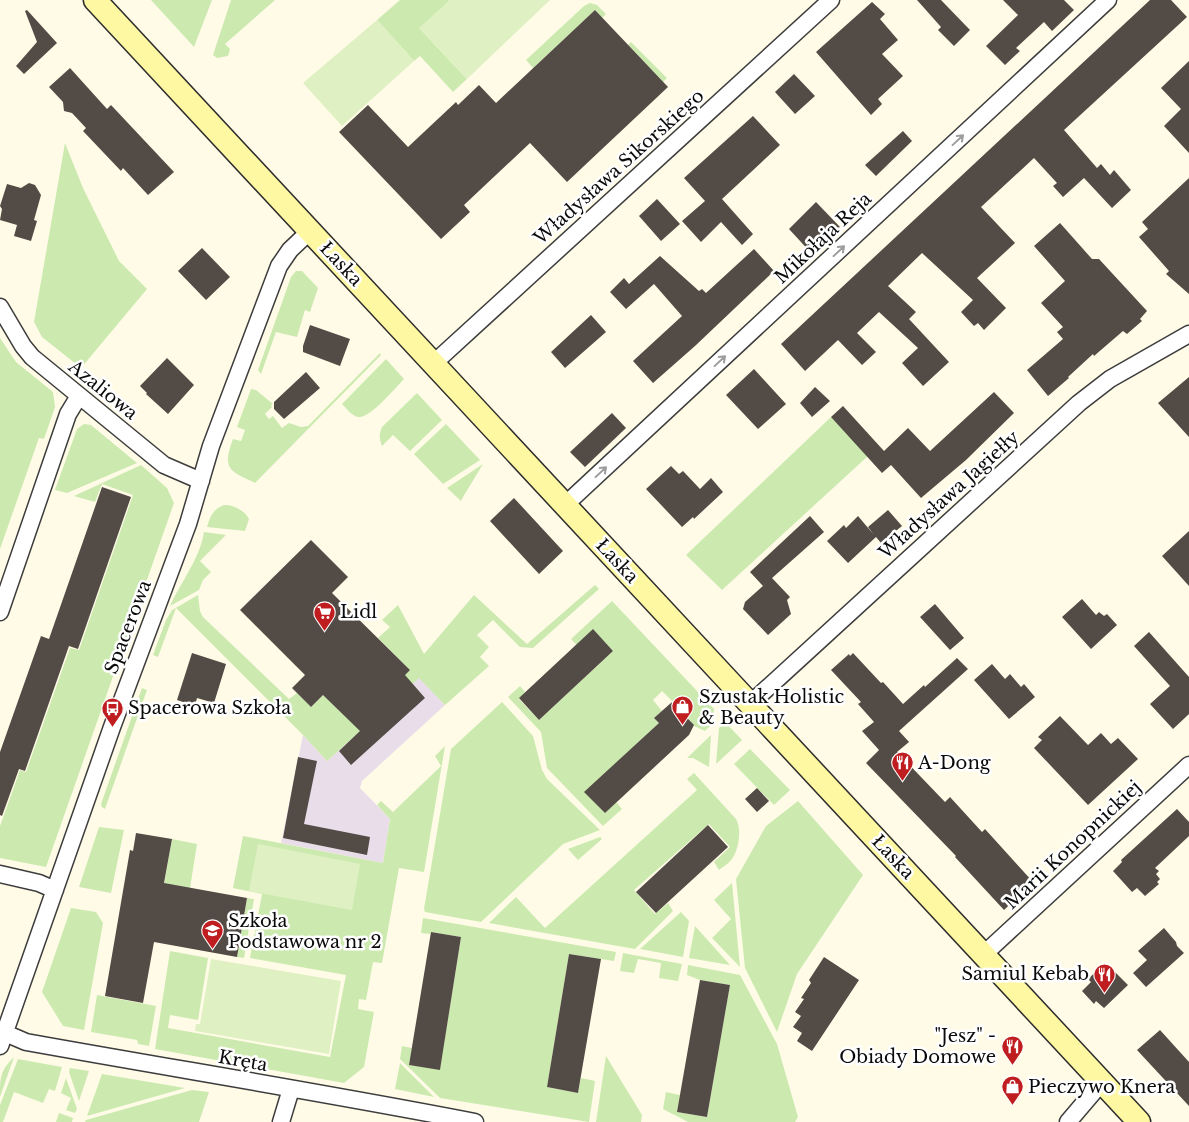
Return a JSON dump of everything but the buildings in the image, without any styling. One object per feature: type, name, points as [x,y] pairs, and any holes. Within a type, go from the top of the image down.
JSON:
[{"type":"street","name":"Łaska","points":[[94,0],[1139,1122]]},
{"type":"street","name":"Władysława Sikorskiego","points":[[434,363],[831,0]]},
{"type":"street","name":"Mikołaja Reja","points":[[565,505],[1108,0]]},
{"type":"street","name":"Spacerowa","points":[[2,1040],[112,727],[186,531],[211,446],[279,266],[290,250],[310,231]]},
{"type":"street","name":"Azaliowa","points":[[0,307],[23,346],[32,357],[164,465],[201,481]]},
{"type":"street","name":"Władysława Jagiełły","points":[[750,704],[1079,403],[1110,379],[1189,334]]},
{"type":"street","points":[[0,612],[68,414],[80,396]]},
{"type":"street","name":"Marii Konopnickiej","points":[[983,955],[1189,765]]},
{"type":"street","points":[[0,874],[39,883],[55,890]]},
{"type":"street","name":"Kręta","points":[[2,1040],[26,1042],[381,1103],[475,1122]]},
{"type":"street","points":[[1068,1122],[1102,1082]]},
{"type":"street","points":[[281,1122],[291,1089]]},
{"type":"shaded area","points":[[419,677],[445,705],[362,781],[360,788],[390,819],[383,863],[281,843],[303,735],[327,761]]},
{"type":"green space","points":[[151,0],[212,0],[194,47]]},
{"type":"green space","points":[[231,0],[275,0],[225,44],[230,49],[228,56],[217,58],[213,55]]},
{"type":"green space","points":[[400,0],[450,0],[420,29],[467,79],[453,92],[420,56],[414,61],[377,20]]},
{"type":"green space","points":[[450,0],[550,0],[467,79],[419,28]]},
{"type":"green space","points":[[590,3],[597,5],[606,14],[602,18],[595,10],[533,68],[526,60],[584,6]]},
{"type":"green space","points":[[377,20],[414,61],[342,126],[303,83]]},
{"type":"green space","points":[[631,42],[667,78],[663,82],[628,45]]},
{"type":"green space","points":[[65,143],[83,188],[119,261],[147,289],[81,368],[42,337],[34,322]]},
{"type":"green space","points":[[296,271],[302,271],[318,288],[310,312],[305,310],[297,337],[276,332],[261,374],[258,370],[291,277]]},
{"type":"green space","points":[[0,338],[16,362],[53,392],[55,407],[44,439],[39,438],[0,549]]},
{"type":"green space","points":[[380,353],[381,355],[255,483],[230,468],[228,457],[230,449],[233,439],[241,441],[245,430],[237,427],[251,389],[256,390],[273,404],[265,414],[269,419],[273,416],[282,428],[289,423],[301,427],[308,426]]},
{"type":"green space","points":[[386,359],[404,379],[369,413],[358,417],[349,412],[342,404]]},
{"type":"green space","points":[[417,393],[442,420],[410,451],[393,435],[382,446],[380,432],[382,427]]},
{"type":"green space","points":[[831,417],[868,456],[722,590],[686,555]]},
{"type":"green space","points":[[84,424],[91,425],[137,463],[67,493],[55,490],[77,429]]},
{"type":"green space","points":[[446,424],[480,460],[443,484],[414,454]]},
{"type":"green space","points":[[483,464],[461,501],[447,488]]},
{"type":"green space","points":[[141,465],[167,488],[174,503],[46,867],[0,858],[0,826],[20,770],[26,772],[70,648],[79,650],[133,495],[102,484],[95,502],[74,496]]},
{"type":"green space","points":[[224,505],[235,507],[247,516],[249,519],[245,531],[207,527],[213,514]]},
{"type":"green space","points":[[204,532],[226,535],[200,561],[211,572],[203,580],[199,590],[170,606],[199,551]]},
{"type":"green space","points":[[595,585],[599,589],[533,648],[520,647],[493,620],[477,635],[489,647],[480,657],[489,666],[445,705],[419,678],[327,761],[176,608],[158,657],[153,655],[166,620],[172,610],[198,595],[200,611],[203,617],[289,699],[297,693],[311,707],[323,695],[410,670],[378,638],[390,627],[382,620],[398,605],[424,654],[474,595],[527,644]]},
{"type":"green space","points":[[612,601],[714,709],[713,723],[705,731],[694,726],[687,716],[662,691],[653,700],[662,711],[654,718],[659,723],[585,792],[605,813],[616,802],[622,809],[603,826],[547,768],[541,732],[508,697],[520,686],[525,692],[519,699],[539,720],[613,651],[593,630],[577,645],[571,639]]},
{"type":"green space","points":[[142,688],[147,690],[105,809],[101,804]]},
{"type":"green space","points":[[502,702],[533,736],[542,770],[547,779],[600,830],[563,844],[481,922],[425,912],[451,749]]},
{"type":"green space","points":[[725,722],[742,740],[716,764],[719,728]]},
{"type":"green space","points":[[711,735],[709,767],[693,758],[687,758]]},
{"type":"green space","points":[[445,746],[424,872],[399,868],[382,963],[373,962],[366,1000],[359,999],[358,1009],[374,1012],[364,1067],[344,1083],[155,1049],[170,951],[208,958],[198,1020],[170,1015],[168,1028],[330,1057],[346,975],[250,958],[262,894],[233,888],[243,836],[383,863],[390,819],[377,805],[381,801],[393,812],[441,766],[435,756]]},
{"type":"green space","points":[[750,749],[790,790],[774,805],[734,764]]},
{"type":"green space","points":[[694,773],[736,819],[739,828],[739,839],[736,850],[731,860],[719,870],[714,862],[730,847],[709,824],[634,890],[655,914],[668,903],[673,911],[635,949],[489,923],[516,897],[545,928],[697,790],[687,779]]},
{"type":"green space","points":[[798,801],[863,875],[797,974],[777,1032],[745,968],[736,879],[766,826]]},
{"type":"green space","points":[[99,827],[124,830],[111,893],[79,887]]},
{"type":"green space","points":[[600,837],[602,839],[578,860],[568,849]]},
{"type":"green space","points":[[172,839],[197,844],[187,907],[161,902]]},
{"type":"green space","points":[[258,844],[360,864],[352,910],[249,891]]},
{"type":"green space","points":[[732,883],[740,967],[712,938],[731,919],[714,900]]},
{"type":"green space","points":[[247,898],[254,899],[244,958],[237,957]]},
{"type":"green space","points":[[71,908],[96,912],[103,923],[84,1030],[63,1026],[42,992]]},
{"type":"green space","points":[[681,912],[689,921],[683,957],[640,949]]},
{"type":"green space","points":[[423,918],[616,952],[614,961],[569,954],[547,1087],[578,1093],[581,1078],[595,1081],[589,1122],[440,1098],[400,1059],[402,1046],[412,1048],[409,1065],[440,1069],[461,937],[431,932],[430,934],[421,933]]},
{"type":"green space","points":[[695,926],[730,965],[689,958]]},
{"type":"green space","points":[[623,953],[682,964],[678,981],[659,978],[661,963],[638,959],[634,973],[620,971]]},
{"type":"green space","points":[[211,959],[341,981],[329,1054],[195,1031],[196,1024],[200,1024]]},
{"type":"green space","points":[[688,965],[740,975],[777,1044],[798,1117],[795,1122],[688,1122],[663,1109],[666,1092],[680,1095],[677,1112],[707,1117],[730,985],[700,980],[687,975]]},
{"type":"green space","points":[[97,995],[156,1006],[149,1046],[138,1044],[137,1040],[91,1032]]},
{"type":"green space","points":[[606,1056],[642,1115],[641,1122],[596,1122]]},
{"type":"green space","points":[[14,1057],[0,1097],[2,1075],[6,1066]]},
{"type":"green space","points":[[18,1059],[62,1067],[55,1091],[49,1089],[43,1103],[14,1092],[3,1122],[0,1122],[0,1105]]},
{"type":"green space","points":[[400,1063],[434,1097],[395,1089]]},
{"type":"green space","points":[[70,1068],[89,1071],[79,1101],[69,1072]]},
{"type":"green space","points":[[102,1074],[185,1088],[87,1116]]},
{"type":"green space","points":[[66,1078],[77,1109],[75,1113],[66,1110],[71,1098],[61,1093]]},
{"type":"green space","points":[[192,1090],[209,1092],[199,1122],[85,1122],[86,1120]]},
{"type":"green space","points":[[59,1113],[73,1118],[72,1122],[56,1122]]},
{"type":"place","name":"Lidl","points":[[324,631]]},
{"type":"place","name":"Szustak Holistic & Beauty","points":[[683,726]]},
{"type":"place","name":"Spacerowa Szkoła","points":[[112,727]]},
{"type":"place","name":"A-Dong","points":[[902,782]]},
{"type":"place","name":"Szkoła Podstawowa nr 2","points":[[212,950]]},
{"type":"place","name":"Samiul Kebab","points":[[1105,993]]},
{"type":"place","name":"\"Jesz\" - Obiady Domowe","points":[[1012,1065]]},
{"type":"place","name":"Pieczywo Knera","points":[[1012,1106]]}]
